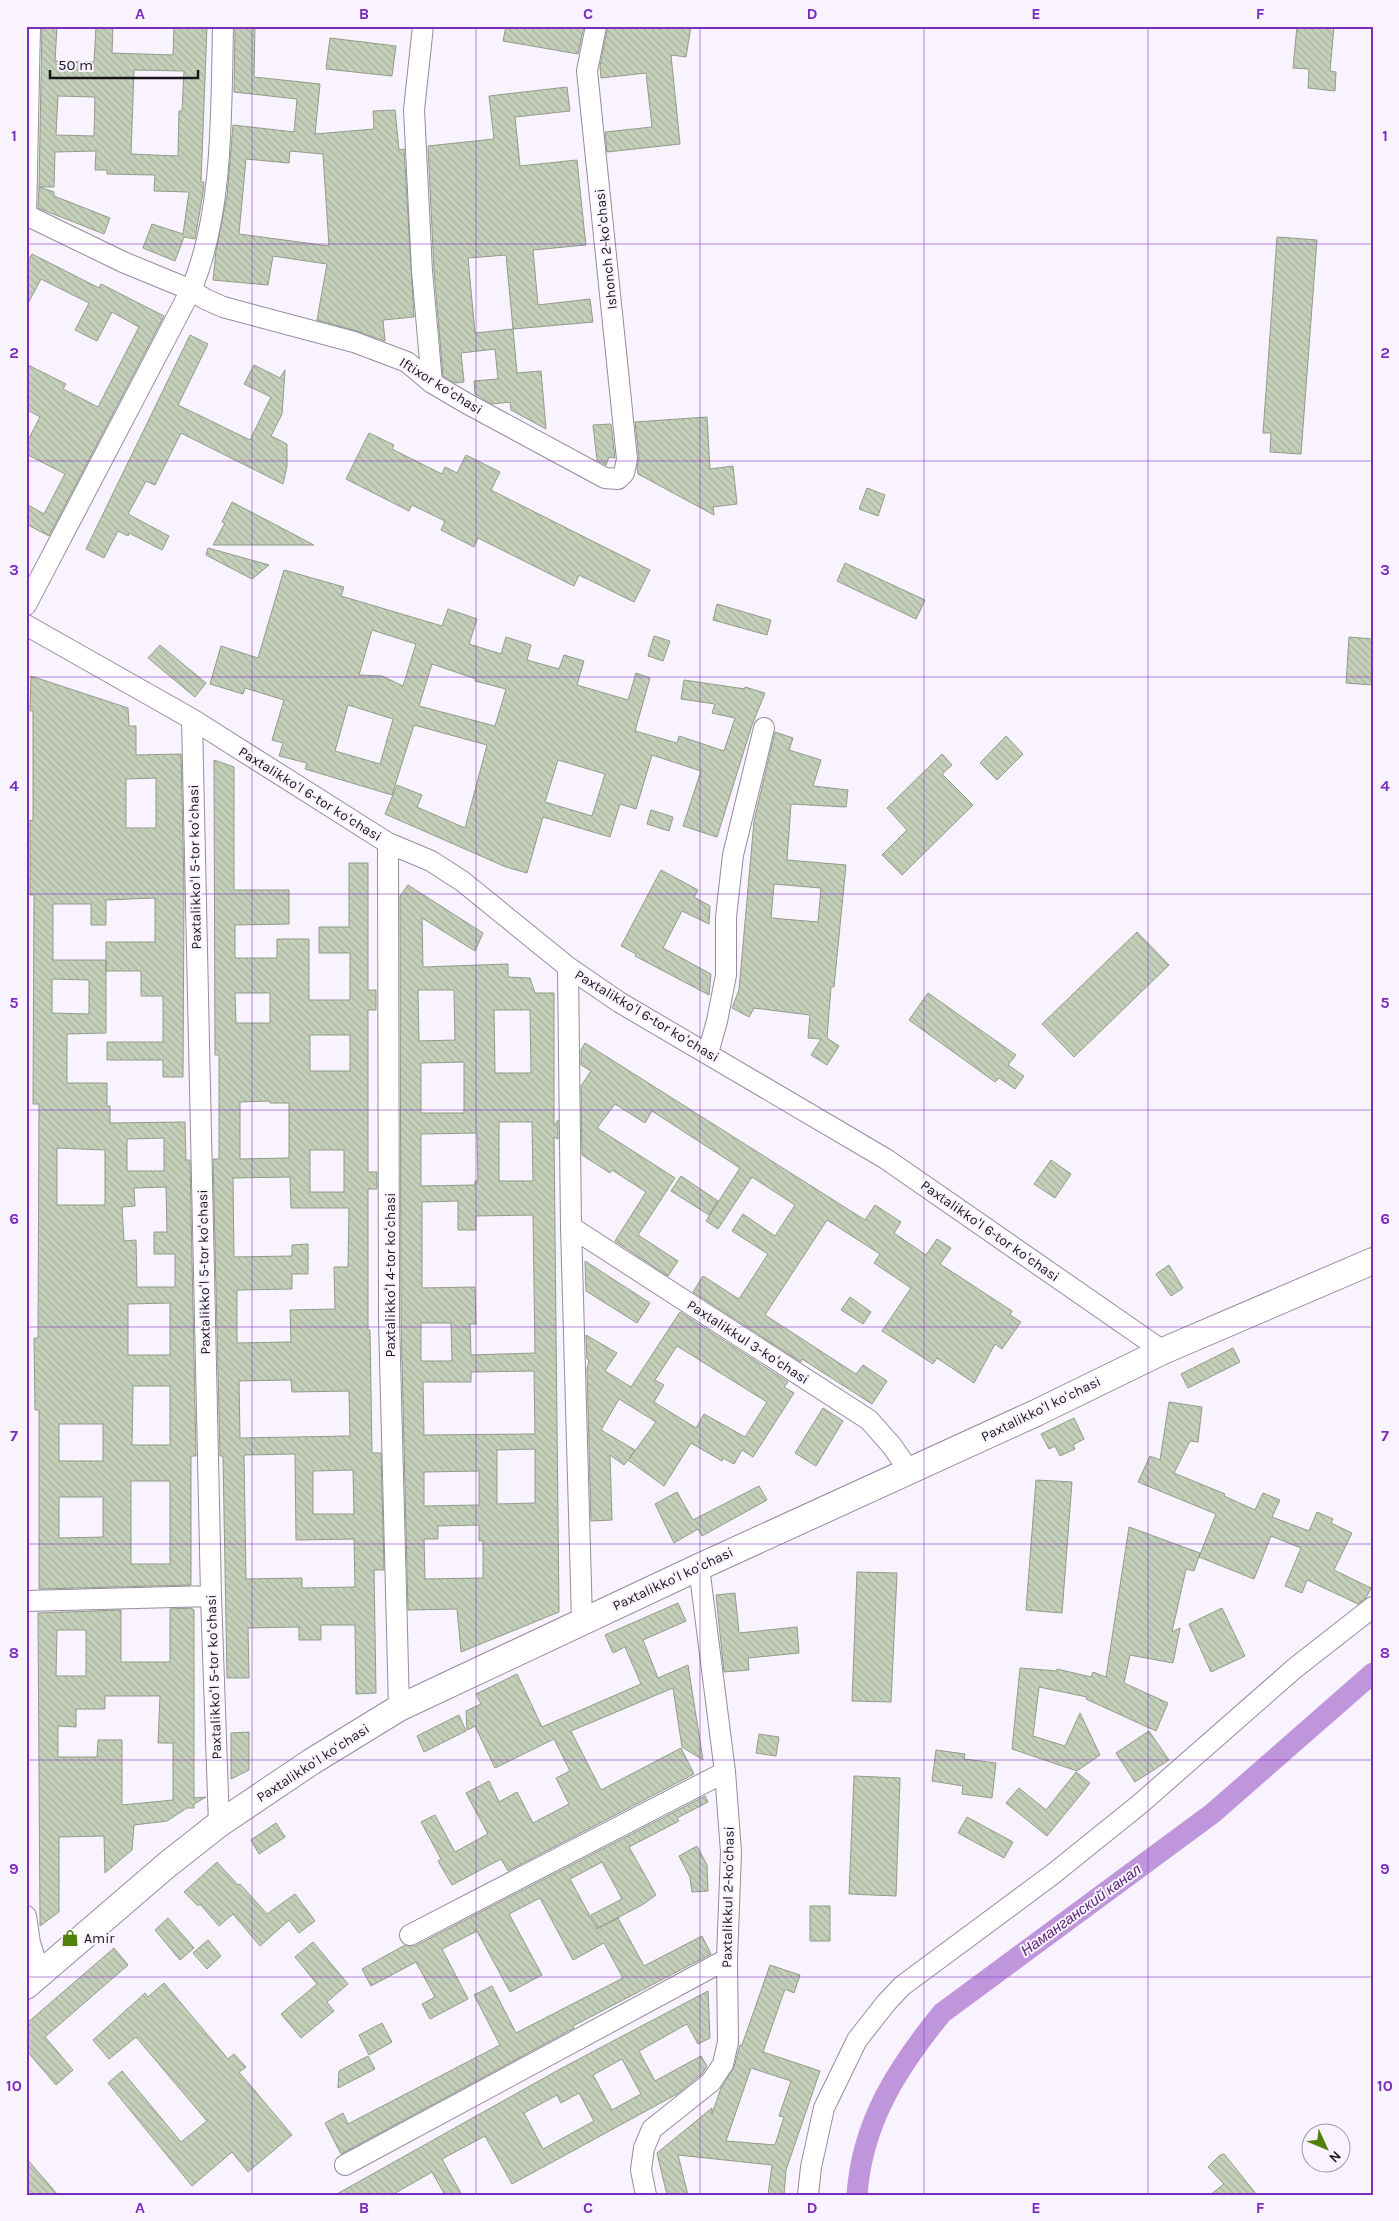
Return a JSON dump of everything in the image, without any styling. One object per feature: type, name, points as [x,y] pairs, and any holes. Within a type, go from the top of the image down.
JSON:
[{"type":"street","name":"Iftixor koʻchasi","points":[[30,26],[27,216],[123,262],[191,290],[204,299],[354,342],[408,362],[432,383],[605,478],[618,478],[624,473]]},
{"type":"street","points":[[26,605],[191,290],[202,263],[216,179],[221,135],[223,26]]},
{"type":"street","points":[[423,26],[414,110],[422,271],[432,383]]},
{"type":"street","name":"Ishonch 2-koʻchasi","points":[[596,26],[587,71],[627,459],[624,473]]},
{"type":"street","name":"Paxtalikkoʻl 6-tor koʻchasi","points":[[26,625],[192,719],[388,843],[431,861],[462,881],[568,967],[619,1002],[886,1160],[1163,1351]]},
{"type":"street","name":"Paxtalikkoʻl 5-tor koʻchasi","points":[[192,719],[211,1596],[219,1824]]},
{"type":"street","points":[[708,1053],[726,974],[726,918],[733,856],[764,728]]},
{"type":"street","name":"Paxtalikkoʻl 4-tor koʻchasi","points":[[388,843],[389,1320],[399,1708]]},
{"type":"street","points":[[568,967],[571,1227],[582,1621]]},
{"type":"street","name":"Paxtalikkul 3-koʻchasi","points":[[571,1227],[869,1420],[892,1446],[910,1472]]},
{"type":"street","name":"Paxtalikkoʻl koʻchasi","points":[[33,1980],[168,1864],[219,1824],[311,1762],[399,1708],[582,1621],[910,1472],[1163,1351],[1373,1261]]},
{"type":"street","name":"Paxtalikkul 2-koʻchasi","points":[[646,2195],[641,2170],[644,2148],[652,2129],[711,2082],[723,2064],[728,2042],[727,1959],[731,1852],[725,1772],[699,1567]]},
{"type":"street","points":[[26,1601],[211,1596]]},
{"type":"street","points":[[808,2195],[811,2167],[824,2108],[857,2040],[902,1986],[1053,1874],[1140,1804],[1296,1668],[1373,1607]]},
{"type":"street","points":[[410,1935],[725,1772]]},
{"type":"street","points":[[26,1916],[33,1980]]},
{"type":"street","points":[[345,2165],[727,1959]]},
{"type":"building","points":[[42,26],[57,26],[55,61],[94,62],[96,26],[113,26],[112,53],[173,55],[174,26],[207,26],[201,182],[204,182],[203,193],[195,239],[184,237],[175,261],[143,248],[152,224],[183,234],[189,192],[154,191],[155,175],[107,174],[107,170],[95,170],[96,151],[55,152],[54,187],[39,187]],"holes":[[[134,70],[184,71],[182,111],[179,111],[178,156],[131,154]],[[58,96],[95,97],[94,136],[56,135]]]},
{"type":"building","points":[[235,26],[255,26],[254,77],[320,84],[315,134],[374,129],[373,111],[395,110],[399,150],[404,149],[414,317],[383,320],[385,341],[317,320],[327,264],[273,256],[268,285],[213,280],[216,251],[227,196],[233,125],[294,132],[297,99],[234,92]],"holes":[[[290,151],[323,154],[329,246],[239,234],[246,159],[289,163]]]},
{"type":"building","points":[[506,26],[584,26],[578,54],[503,41]]},
{"type":"building","points":[[608,26],[643,26],[661,29],[662,26],[691,26],[686,57],[671,55],[680,144],[607,152],[605,132],[652,127],[646,73],[601,78],[600,66]]},
{"type":"building","points":[[1297,26],[1334,26],[1330,71],[1336,72],[1335,91],[1308,88],[1309,69],[1293,68]]},
{"type":"building","points":[[330,38],[396,46],[392,76],[326,69]]},
{"type":"building","points":[[567,87],[570,111],[515,117],[520,166],[577,160],[586,245],[533,250],[538,305],[590,299],[593,322],[513,329],[517,373],[541,371],[546,429],[511,410],[510,402],[492,404],[475,394],[474,381],[498,379],[495,349],[461,353],[464,382],[455,383],[443,376],[434,270],[428,146],[494,139],[489,96]],"holes":[[[506,255],[513,329],[475,333],[468,258]]]},
{"type":"building","points":[[39,187],[54,192],[54,196],[110,218],[104,234],[38,208]]},
{"type":"building","points":[[1277,237],[1317,240],[1301,454],[1270,452],[1271,433],[1263,433]]},
{"type":"building","points":[[32,254],[99,288],[101,284],[164,316],[49,536],[26,524],[26,504],[44,514],[65,474],[26,454],[26,444],[40,417],[26,409],[26,364],[66,384],[63,389],[98,407],[139,327],[112,312],[97,341],[75,330],[89,303],[41,279],[26,307],[26,264]]},
{"type":"building","points":[[190,335],[208,344],[178,405],[250,440],[271,397],[244,384],[254,365],[280,378],[285,370],[282,414],[271,436],[287,444],[287,466],[283,484],[181,433],[155,485],[146,481],[128,514],[169,536],[162,550],[129,533],[128,536],[118,531],[104,558],[86,549]]},
{"type":"building","points":[[707,417],[710,469],[733,466],[737,504],[713,507],[714,515],[638,474],[637,468],[639,458],[635,422]]},
{"type":"building","points":[[611,424],[615,458],[609,457],[606,465],[597,460],[593,425]]},
{"type":"building","points":[[369,433],[394,445],[392,449],[442,474],[445,467],[457,473],[466,455],[500,472],[491,490],[650,570],[634,602],[579,575],[574,586],[478,538],[474,547],[441,530],[445,521],[412,505],[409,511],[346,479]]},
{"type":"building","points":[[867,488],[885,495],[878,516],[859,509]]},
{"type":"building","points":[[232,502],[314,545],[213,545],[225,523],[222,522]]},
{"type":"building","points":[[208,548],[269,565],[252,579],[206,555]]},
{"type":"building","points":[[845,563],[925,600],[916,619],[837,581]]},
{"type":"building","points":[[284,570],[344,587],[341,596],[442,626],[448,609],[477,619],[469,644],[501,654],[506,637],[531,645],[527,660],[559,669],[564,655],[584,661],[577,685],[628,700],[636,673],[650,678],[635,731],[677,743],[679,736],[724,751],[735,718],[712,713],[715,704],[681,699],[684,680],[745,689],[745,687],[765,693],[752,725],[717,837],[683,826],[701,771],[652,755],[636,809],[620,804],[610,837],[543,817],[527,873],[506,867],[385,814],[397,785],[422,795],[417,807],[465,828],[487,745],[414,725],[392,795],[305,769],[307,763],[279,756],[283,743],[272,740],[284,700],[245,688],[243,694],[210,684],[221,646],[258,658]],"holes":[[[372,630],[416,644],[403,686],[382,676],[359,675]],[[432,664],[476,679],[475,681],[506,689],[495,726],[419,706]],[[348,705],[393,719],[380,764],[335,751]],[[558,760],[605,774],[592,816],[545,802]]]},
{"type":"building","points":[[717,604],[771,620],[767,635],[713,620]]},
{"type":"building","points":[[654,636],[670,641],[663,661],[648,656]]},
{"type":"building","points":[[1349,637],[1373,639],[1373,685],[1346,683]]},
{"type":"building","points":[[160,645],[206,683],[195,697],[148,658]]},
{"type":"building","points":[[31,676],[128,708],[129,726],[136,726],[136,755],[181,754],[184,889],[183,1077],[163,1077],[163,1060],[107,1060],[107,1042],[163,1042],[163,996],[141,996],[141,971],[106,971],[106,1033],[67,1034],[67,1083],[107,1083],[107,1106],[110,1106],[110,1123],[185,1122],[186,1160],[190,1160],[196,1456],[191,1456],[191,1585],[39,1589],[39,1410],[35,1410],[34,1338],[38,1338],[39,1104],[33,1104],[34,895],[30,895],[30,820],[33,821],[33,711],[30,711]],"holes":[[[156,778],[156,828],[126,828],[126,779]],[[155,898],[155,942],[106,942],[106,960],[53,960],[53,904],[91,904],[91,925],[106,925],[106,900]],[[52,979],[89,980],[89,1014],[52,1013]],[[164,1138],[164,1171],[127,1171],[127,1139]],[[57,1148],[105,1150],[105,1205],[57,1205]],[[166,1187],[167,1232],[154,1232],[154,1254],[175,1254],[175,1287],[137,1287],[136,1240],[124,1241],[122,1207],[135,1206],[134,1188]],[[170,1303],[170,1355],[128,1355],[128,1304]],[[133,1386],[170,1386],[170,1445],[132,1445]],[[59,1424],[103,1424],[103,1461],[59,1461]],[[131,1481],[170,1481],[170,1564],[131,1564]],[[59,1497],[103,1497],[103,1537],[59,1538]]]},
{"type":"building","points":[[775,732],[793,738],[789,750],[821,760],[813,786],[848,790],[846,807],[791,804],[787,860],[846,865],[834,987],[831,987],[827,1038],[839,1046],[827,1065],[811,1055],[821,1039],[808,1038],[810,1015],[754,1008],[749,1017],[732,1008],[739,990],[754,821]],"holes":[[[774,884],[821,888],[818,922],[771,918]]]},
{"type":"building","points":[[1006,736],[1023,754],[997,780],[980,763]]},
{"type":"building","points":[[942,754],[952,765],[942,774],[973,805],[902,875],[882,855],[907,830],[887,808]]},
{"type":"building","points":[[214,760],[234,767],[234,890],[289,890],[289,924],[235,925],[235,958],[277,958],[277,939],[309,939],[309,1000],[350,1000],[350,953],[319,953],[319,927],[349,927],[349,863],[368,863],[368,990],[376,990],[376,1010],[368,1010],[368,1172],[377,1172],[377,1189],[368,1189],[368,1330],[370,1330],[372,1453],[381,1453],[384,1570],[374,1570],[376,1693],[356,1694],[355,1625],[321,1625],[321,1640],[299,1640],[299,1627],[248,1628],[249,1678],[227,1678],[223,1456],[220,1456],[213,1159],[219,1159],[219,1055],[215,1055]],"holes":[[[235,993],[270,993],[270,1023],[236,1023]],[[310,1035],[350,1035],[350,1071],[310,1071]],[[270,1101],[270,1103],[289,1103],[289,1158],[240,1159],[240,1102]],[[310,1150],[344,1150],[344,1192],[310,1192]],[[290,1177],[291,1208],[349,1208],[348,1267],[334,1267],[335,1309],[290,1310],[291,1342],[237,1343],[237,1290],[292,1289],[292,1274],[308,1274],[308,1244],[292,1245],[292,1256],[234,1257],[233,1178]],[[291,1380],[292,1392],[349,1391],[350,1436],[240,1438],[239,1381]],[[295,1454],[296,1540],[354,1539],[355,1587],[302,1588],[302,1578],[246,1579],[244,1455]],[[353,1470],[354,1514],[313,1514],[313,1471]]]},
{"type":"building","points":[[651,810],[673,817],[669,831],[647,824]]},
{"type":"building","points":[[661,870],[698,890],[694,897],[710,906],[709,924],[682,911],[663,948],[711,974],[709,995],[635,956],[636,954],[621,946]]},
{"type":"building","points":[[408,885],[483,933],[475,951],[422,918],[423,967],[508,964],[508,977],[530,978],[535,993],[554,993],[554,1126],[558,1120],[558,1139],[554,1137],[559,1612],[461,1652],[457,1609],[408,1610],[401,1320],[400,896]],"holes":[[[418,990],[454,990],[455,1040],[419,1041]],[[494,1010],[530,1010],[531,1073],[495,1073]],[[464,1062],[464,1113],[421,1113],[421,1063]],[[499,1122],[532,1122],[533,1181],[499,1181]],[[477,1133],[478,1181],[475,1181],[475,1185],[421,1186],[421,1134]],[[458,1201],[458,1230],[476,1230],[476,1216],[533,1215],[535,1353],[471,1355],[470,1324],[476,1324],[475,1287],[422,1288],[422,1202]],[[421,1323],[451,1323],[452,1361],[421,1361]],[[534,1371],[535,1434],[424,1435],[423,1382],[471,1382],[471,1372]],[[535,1449],[535,1503],[497,1504],[497,1450]],[[479,1471],[479,1505],[424,1506],[424,1472]],[[479,1525],[479,1541],[483,1541],[483,1578],[425,1579],[424,1539],[438,1539],[438,1526]]]},
{"type":"building","points":[[1137,932],[1169,965],[1074,1057],[1042,1024]]},
{"type":"building","points":[[928,993],[1016,1055],[1008,1065],[1024,1076],[1015,1089],[999,1078],[995,1082],[909,1020]]},
{"type":"building","points":[[585,1043],[865,1220],[875,1205],[901,1222],[894,1233],[926,1255],[937,1239],[951,1248],[940,1264],[1012,1311],[1010,1315],[1021,1322],[1002,1349],[995,1344],[974,1383],[937,1358],[933,1364],[882,1331],[911,1288],[874,1263],[880,1254],[827,1220],[765,1315],[856,1374],[863,1365],[887,1381],[872,1404],[802,1359],[801,1362],[693,1292],[703,1276],[739,1299],[768,1254],[732,1231],[743,1214],[775,1236],[795,1205],[752,1177],[718,1229],[706,1221],[740,1168],[652,1111],[645,1123],[615,1104],[597,1128],[675,1178],[638,1235],[678,1261],[668,1276],[615,1241],[646,1192],[612,1170],[610,1173],[582,1155],[581,1086],[591,1071],[581,1065],[581,1050]]},
{"type":"building","points":[[1051,1160],[1071,1174],[1055,1198],[1034,1184]]},
{"type":"building","points":[[681,1176],[718,1201],[709,1215],[671,1191]]},
{"type":"building","points":[[585,1261],[650,1303],[637,1323],[586,1291]]},
{"type":"building","points":[[1169,1265],[1183,1288],[1171,1296],[1156,1274]]},
{"type":"building","points":[[850,1297],[871,1312],[863,1324],[841,1310]]},
{"type":"building","points":[[680,1312],[788,1382],[784,1387],[794,1393],[753,1457],[742,1450],[734,1464],[723,1458],[722,1461],[691,1443],[664,1486],[628,1460],[624,1465],[610,1455],[612,1520],[591,1521],[587,1369],[589,1360],[587,1359],[586,1335],[617,1353],[605,1371],[631,1387]],"holes":[[[677,1346],[767,1402],[745,1437],[704,1414],[696,1428],[654,1402],[664,1385],[655,1380]],[[619,1399],[656,1422],[629,1459],[635,1450],[601,1430]]]},
{"type":"building","points":[[1233,1348],[1240,1362],[1188,1388],[1181,1374]]},
{"type":"building","points":[[1169,1402],[1202,1407],[1198,1442],[1190,1441],[1174,1473],[1225,1494],[1224,1496],[1255,1510],[1263,1493],[1280,1500],[1272,1517],[1309,1531],[1317,1512],[1333,1519],[1331,1523],[1352,1533],[1334,1570],[1371,1588],[1366,1598],[1358,1604],[1307,1580],[1302,1593],[1285,1586],[1301,1548],[1271,1536],[1254,1579],[1199,1557],[1216,1514],[1138,1482],[1150,1456],[1160,1460]]},
{"type":"building","points":[[823,1408],[843,1421],[816,1466],[795,1453]]},
{"type":"building","points":[[1074,1418],[1084,1439],[1073,1445],[1075,1449],[1060,1456],[1055,1446],[1049,1449],[1041,1434]]},
{"type":"building","points":[[1036,1480],[1072,1482],[1062,1613],[1026,1610]]},
{"type":"building","points":[[759,1486],[767,1500],[702,1536],[698,1529],[674,1543],[655,1504],[677,1492],[693,1520]]},
{"type":"building","points":[[1129,1527],[1200,1553],[1194,1571],[1186,1569],[1172,1632],[1180,1628],[1173,1663],[1130,1655],[1124,1683],[1168,1703],[1156,1731],[1086,1699],[1087,1697],[1039,1687],[1033,1736],[1065,1746],[1080,1713],[1100,1755],[1077,1771],[1012,1749],[1020,1668],[1057,1671],[1057,1669],[1091,1677],[1093,1672],[1106,1677]]},
{"type":"building","points":[[857,1572],[897,1573],[891,1702],[852,1701]]},
{"type":"building","points":[[735,1593],[739,1633],[797,1627],[799,1653],[748,1658],[749,1670],[724,1672],[716,1595]]},
{"type":"building","points":[[678,1603],[686,1621],[643,1640],[658,1678],[688,1665],[703,1760],[682,1747],[673,1688],[571,1731],[601,1790],[681,1748],[694,1774],[508,1871],[501,1859],[452,1885],[438,1861],[441,1859],[421,1822],[435,1815],[455,1852],[488,1834],[466,1793],[489,1781],[499,1802],[517,1792],[533,1823],[569,1804],[556,1778],[570,1771],[554,1739],[495,1768],[475,1726],[467,1730],[466,1711],[481,1704],[476,1694],[517,1674],[542,1727],[641,1684],[625,1647],[613,1653],[605,1635]]},
{"type":"building","points":[[191,1608],[194,1610],[194,1798],[206,1797],[194,1804],[194,1808],[187,1808],[167,1821],[134,1825],[132,1850],[105,1873],[104,1836],[59,1837],[59,1912],[40,1926],[38,1613],[121,1610],[121,1662],[170,1662],[170,1609]],"holes":[[[57,1630],[86,1630],[86,1676],[56,1676]],[[105,1696],[160,1696],[158,1743],[173,1743],[173,1800],[122,1805],[122,1740],[98,1740],[97,1757],[58,1757],[58,1726],[76,1727],[76,1709],[105,1709]]]},
{"type":"building","points":[[1222,1608],[1245,1656],[1211,1672],[1189,1624]]},
{"type":"building","points":[[459,1715],[466,1731],[424,1752],[417,1736]]},
{"type":"building","points":[[1149,1731],[1169,1760],[1135,1782],[1116,1753]]},
{"type":"building","points":[[249,1732],[249,1770],[231,1779],[231,1733]]},
{"type":"building","points":[[759,1734],[779,1737],[776,1756],[756,1753]]},
{"type":"building","points":[[936,1750],[965,1754],[964,1759],[996,1763],[992,1798],[962,1794],[963,1786],[932,1781]]},
{"type":"building","points":[[1076,1772],[1090,1783],[1047,1836],[1006,1803],[1019,1788],[1046,1810]]},
{"type":"building","points":[[854,1776],[900,1778],[896,1896],[849,1894]]},
{"type":"building","points":[[705,1796],[708,1802],[677,1818],[679,1821],[629,1847],[656,1895],[642,1905],[598,1928],[591,1915],[622,1899],[602,1862],[570,1879],[597,1929],[618,1918],[644,1966],[702,1936],[711,1954],[573,2026],[574,2028],[341,2154],[325,2123],[343,2113],[348,2124],[500,2045],[474,1995],[492,1986],[516,2033],[623,1978],[604,1943],[573,1960],[540,1898],[509,1914],[542,1975],[510,1992],[477,1931],[442,1949],[468,1999],[430,2019],[422,2004],[435,1997],[416,1962],[371,1986],[362,1969],[405,1945],[415,1946]]},
{"type":"building","points":[[967,1817],[1013,1842],[1004,1858],[958,1833]]},
{"type":"building","points":[[276,1823],[285,1837],[259,1854],[251,1840]]},
{"type":"building","points":[[697,1846],[707,1865],[708,1891],[692,1892],[690,1877],[679,1856]]},
{"type":"building","points":[[217,1862],[267,1914],[295,1894],[315,1921],[299,1933],[289,1920],[260,1946],[233,1914],[219,1926],[200,1904],[198,1906],[184,1892]]},
{"type":"building","points":[[810,1906],[830,1906],[830,1941],[810,1941]]},
{"type":"building","points":[[168,1918],[194,1948],[180,1960],[155,1930]]},
{"type":"building","points":[[208,1940],[221,1956],[207,1969],[193,1953]]},
{"type":"building","points":[[313,1942],[348,1984],[327,2002],[334,2011],[301,2038],[281,2014],[317,1984],[295,1957]]},
{"type":"building","points":[[114,1948],[128,1965],[45,2037],[73,2070],[56,2085],[26,2050],[26,2024]]},
{"type":"building","points":[[770,1965],[800,1975],[794,1993],[785,1989],[763,2052],[820,2071],[786,2170],[784,2195],[768,2195],[772,2165],[678,2155],[688,2195],[667,2195],[657,2153],[712,2108],[712,2114],[721,2088],[734,2067],[740,2045],[742,2045]],"holes":[[[751,2068],[791,2081],[779,2116],[784,2117],[775,2145],[726,2141]]]},
{"type":"building","points":[[164,1983],[228,2059],[234,2054],[246,2067],[239,2072],[292,2135],[248,2172],[232,2152],[192,2186],[108,2083],[122,2071],[181,2142],[207,2121],[136,2037],[109,2059],[93,2040],[145,1993],[148,1997]]},
{"type":"building","points":[[708,1991],[710,2038],[698,2044],[687,2024],[639,2051],[655,2081],[701,2056],[707,2066],[702,2074],[677,2094],[512,2184],[485,2136],[442,2159],[462,2195],[445,2195],[432,2172],[392,2195],[335,2195],[562,2068]],"holes":[[[622,2059],[641,2094],[612,2110],[593,2075]],[[579,2093],[594,2121],[543,2149],[524,2113],[557,2095],[561,2103]]]},
{"type":"building","points":[[382,2023],[392,2042],[369,2055],[359,2035]]},
{"type":"building","points":[[368,2056],[375,2069],[338,2088],[339,2071]]},
{"type":"building","points":[[1224,2154],[1257,2195],[1210,2195],[1224,2184],[1208,2167],[1220,2155]]},
{"type":"building","points":[[26,2158],[58,2195],[26,2195]]},
{"type":"waterway","name":"Наманганский канал","points":[[857,2195],[860,2168],[874,2120],[897,2075],[942,2013],[1213,1813],[1373,1673]]},
{"type":"place","name":"Amir","points":[[70,1938]]}]
